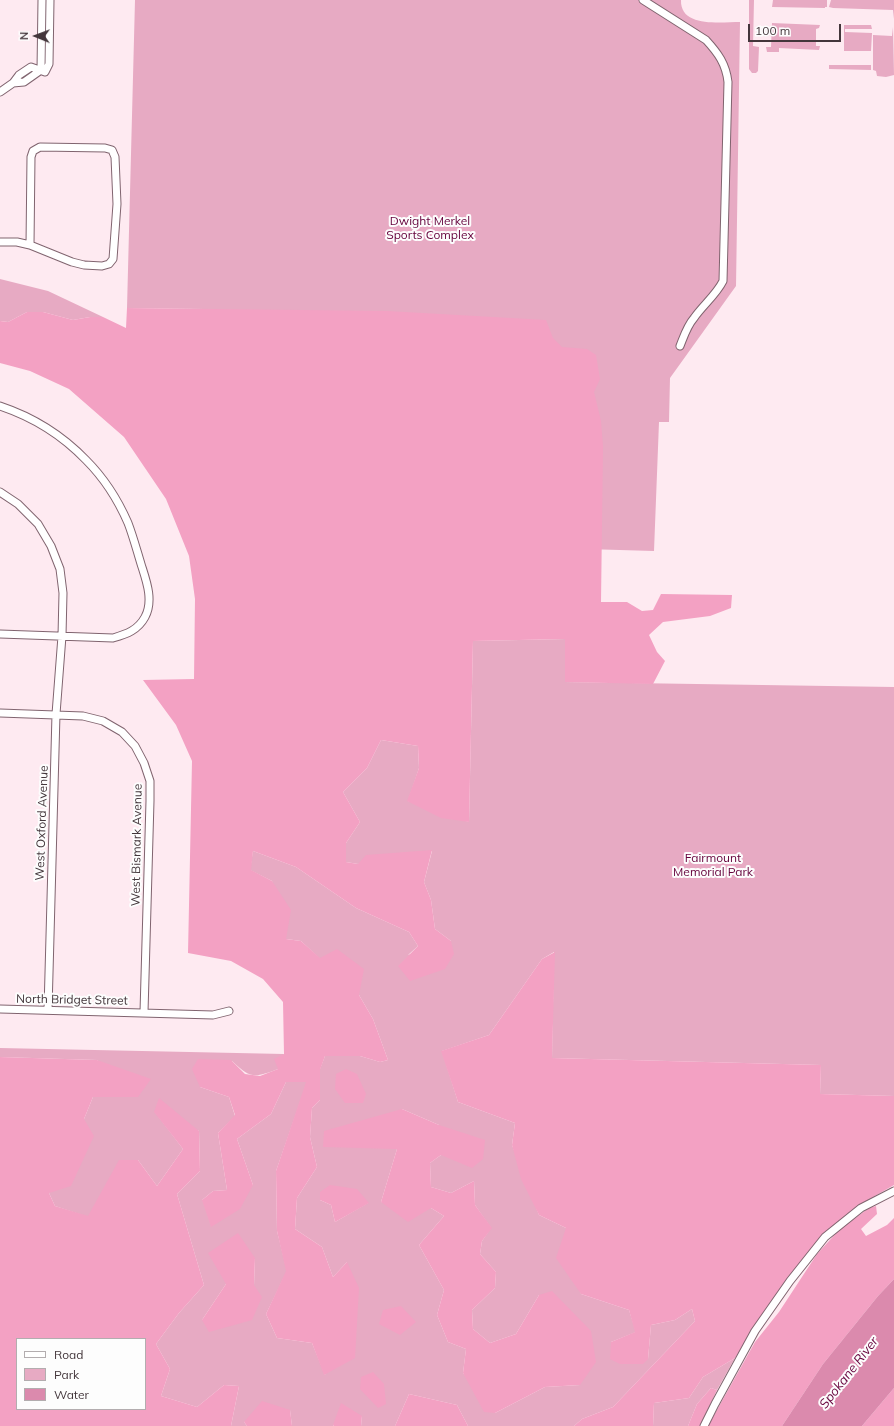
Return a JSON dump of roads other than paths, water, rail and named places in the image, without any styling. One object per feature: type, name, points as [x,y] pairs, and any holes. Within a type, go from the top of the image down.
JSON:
[{"type":"street","points":[[42,0],[41,34],[43,71]]},
{"type":"street","points":[[43,71],[49,64],[50,0]]},
{"type":"street","points":[[643,0],[706,40],[723,61],[728,82],[723,281],[717,292],[694,316],[688,326],[680,346]]},
{"type":"street","points":[[41,34],[50,34]]},
{"type":"street","points":[[0,92],[13,84],[19,75],[31,67],[43,71]]},
{"type":"street","points":[[0,242],[17,242],[30,245],[58,257],[84,265],[102,266],[108,264],[113,259],[117,204],[115,157],[112,150],[105,148],[40,147],[33,151],[31,157],[30,245]]},
{"type":"street","points":[[0,406],[17,412],[60,437],[75,449],[102,477],[115,498],[128,524],[148,586],[149,599],[145,616],[136,629],[125,635],[113,638],[0,634]]},
{"type":"street","name":"West Oxford Avenue","points":[[0,492],[18,504],[38,524],[51,546],[60,569],[64,593],[56,714],[48,1010]]},
{"type":"street","name":"West Bismark Avenue","points":[[0,713],[83,716],[103,721],[122,732],[135,746],[144,762],[150,781],[144,1012]]},
{"type":"street","name":"North Bridget Street","points":[[0,1009],[213,1015],[229,1011]]},
{"type":"street","points":[[704,1426],[755,1331],[790,1281],[825,1237],[861,1208],[894,1191]]},
{"type":"water","name":"Spokane River","points":[[894,1279],[894,1388],[862,1426],[782,1426],[823,1364],[878,1296]]},
{"type":"park label","name":"Dwight Merkel Sports Complex","points":[[430,228]]},
{"type":"park label","name":"Fairmount Memorial Park","points":[[713,865]]}]
